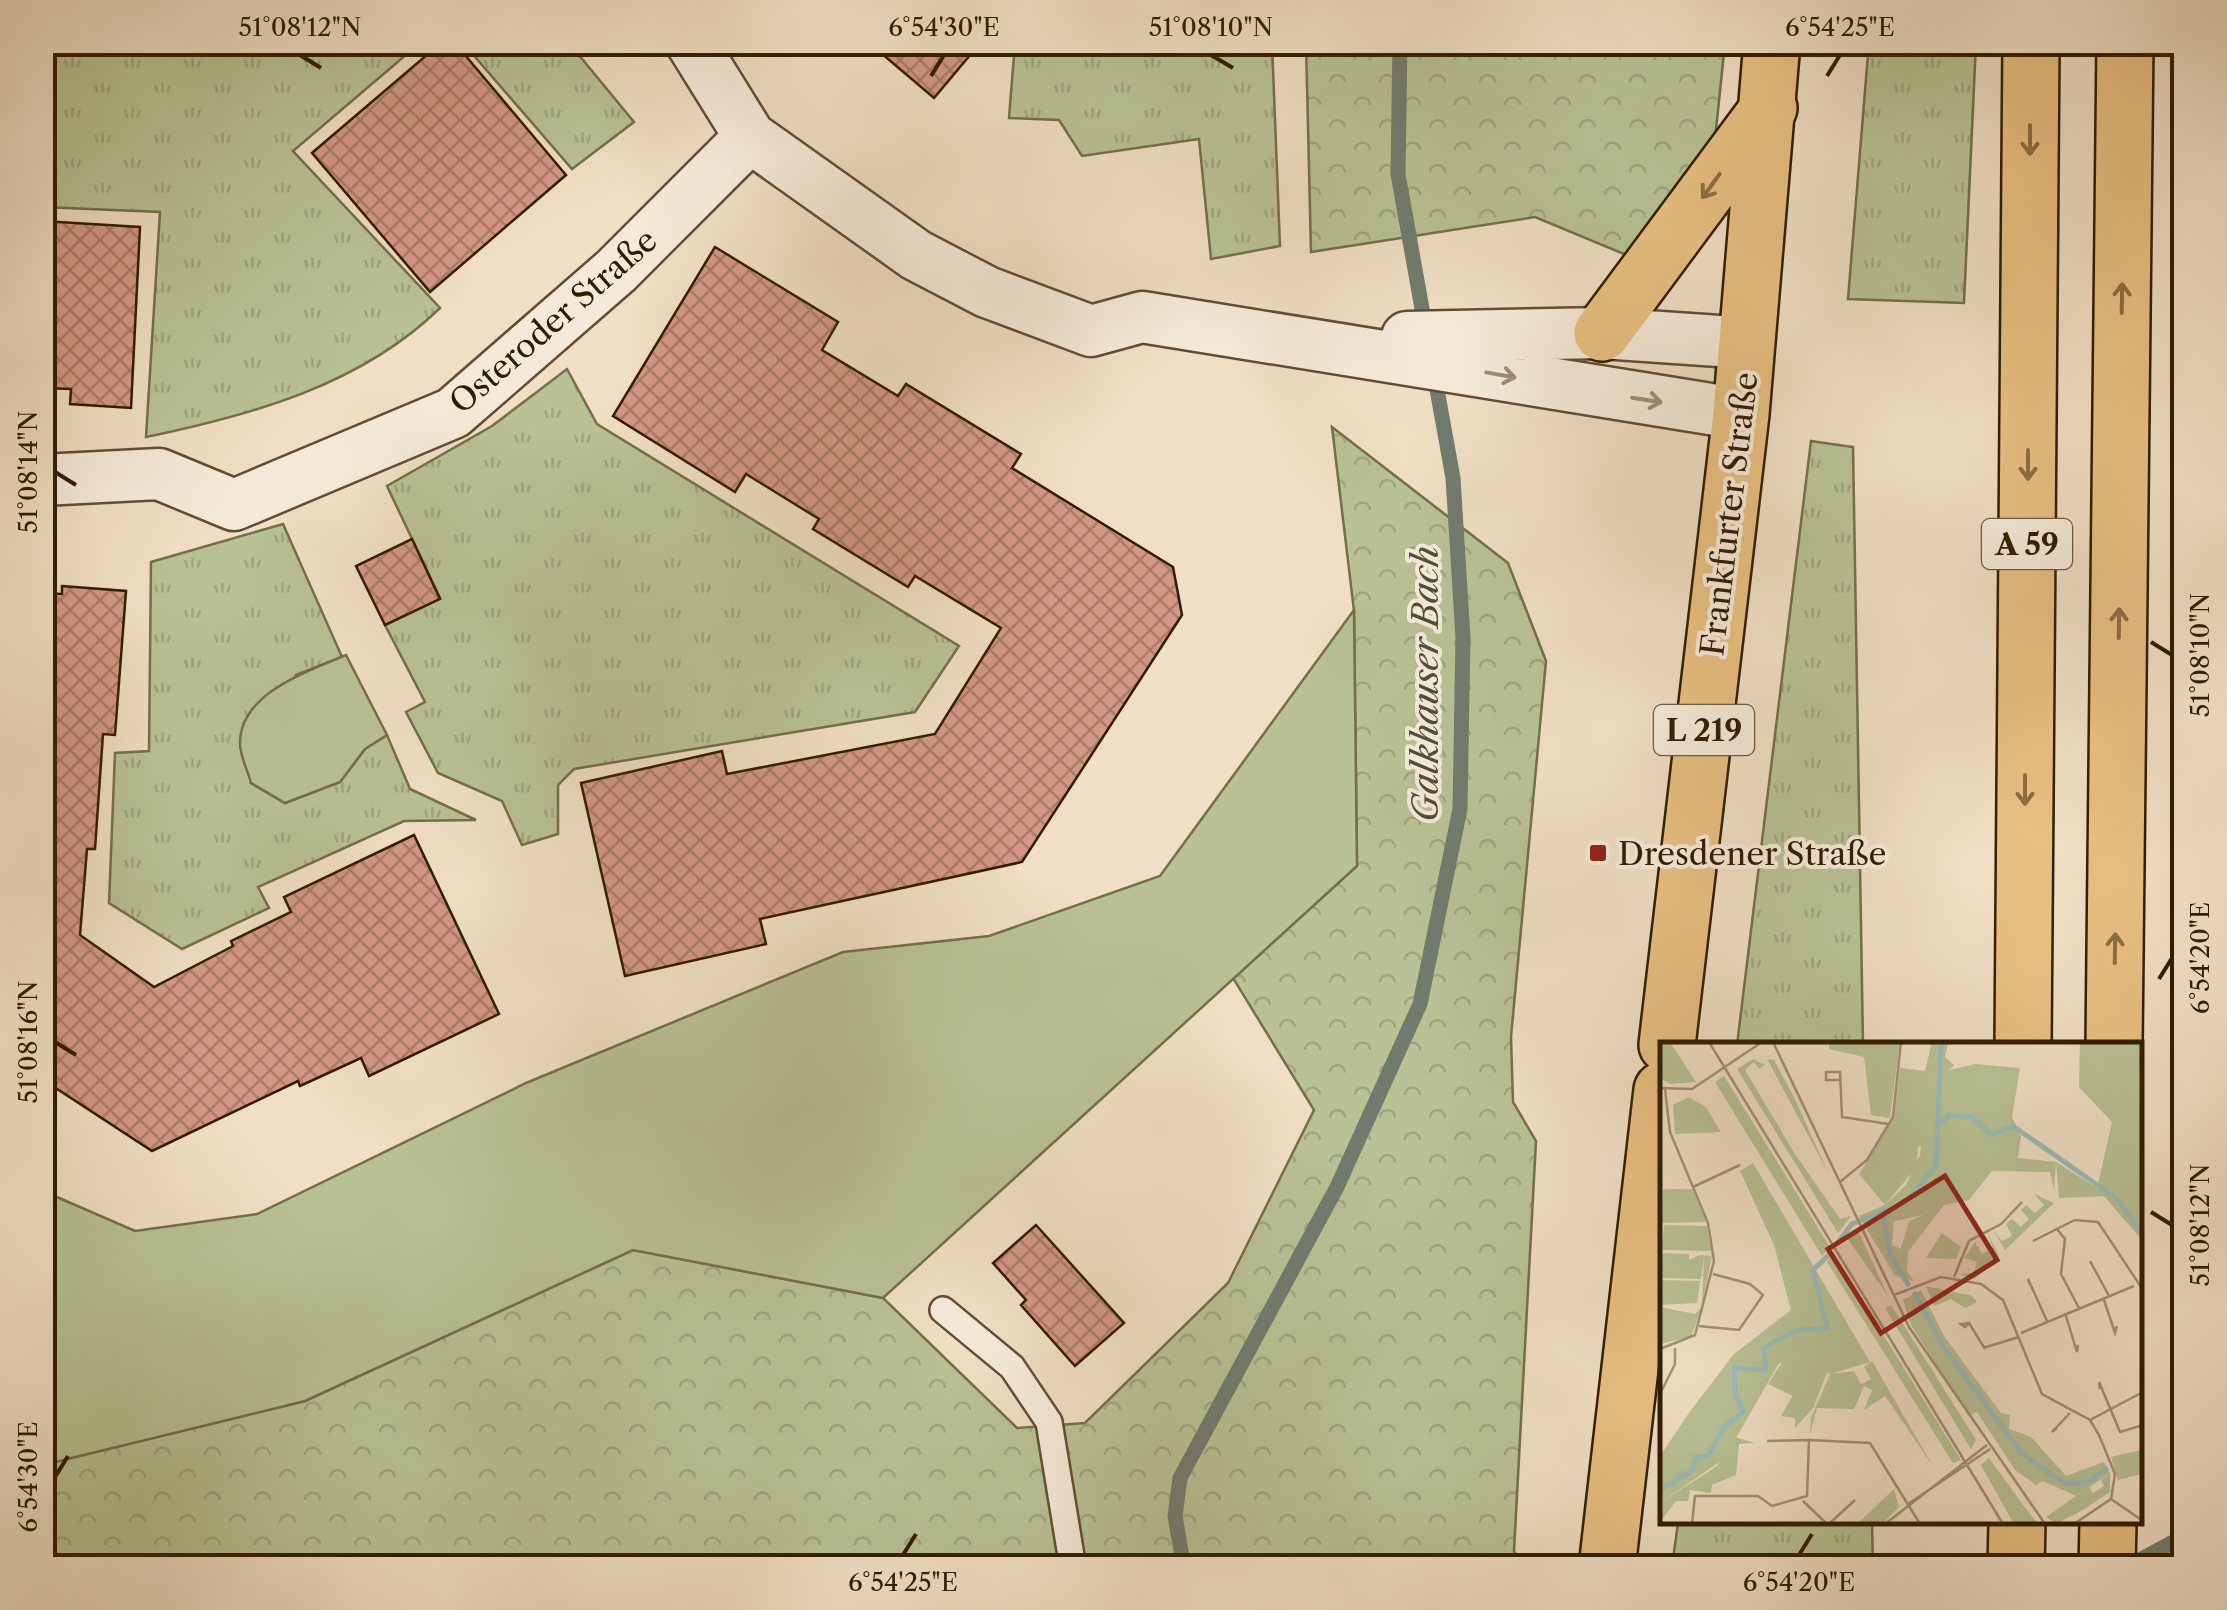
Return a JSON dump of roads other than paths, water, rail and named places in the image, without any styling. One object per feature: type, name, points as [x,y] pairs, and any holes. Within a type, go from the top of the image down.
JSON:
[{"type":"main road","name":"Frankfurter Straße","points":[[1667,1042],[1741,414],[1772,42]]},
{"type":"main road","name":"A 59","points":[[2023,1042],[2031,42]]},
{"type":"main road","name":"A 59","points":[[2114,1042],[2125,42]]},
{"type":"main road","points":[[1577,333],[1769,108]]},
{"type":"main road","points":[[1609,1551],[1660,1107]]},
{"type":"main road","points":[[2016,1568],[2017,1525]]},
{"type":"main road","points":[[2107,1568],[2108,1525]]},
{"type":"street","points":[[691,42],[750,136],[916,255],[987,292],[1091,331],[1142,317],[1741,414]]},
{"type":"street","name":"Osteroder Straße","points":[[42,480],[159,474],[234,504],[453,412],[616,271],[750,136]]},
{"type":"street","points":[[1302,340],[1577,333],[1748,343]]},
{"type":"lane","points":[[943,1310],[1012,1368],[1049,1422],[1072,1561]]},
{"type":"waterway","name":"Galkhauser Bach","points":[[1400,42],[1398,174],[1426,331]]},
{"type":"waterway","name":"Galkhauser Bach","points":[[1184,1568],[1175,1516],[1180,1478],[1337,1187],[1420,1004],[1460,809],[1463,638],[1453,478],[1434,373]]},
{"type":"waterway","points":[[2125,1568],[2184,1536]]},
{"type":"place","name":"Dresdener Straße","points":[[1598,853]]}]
